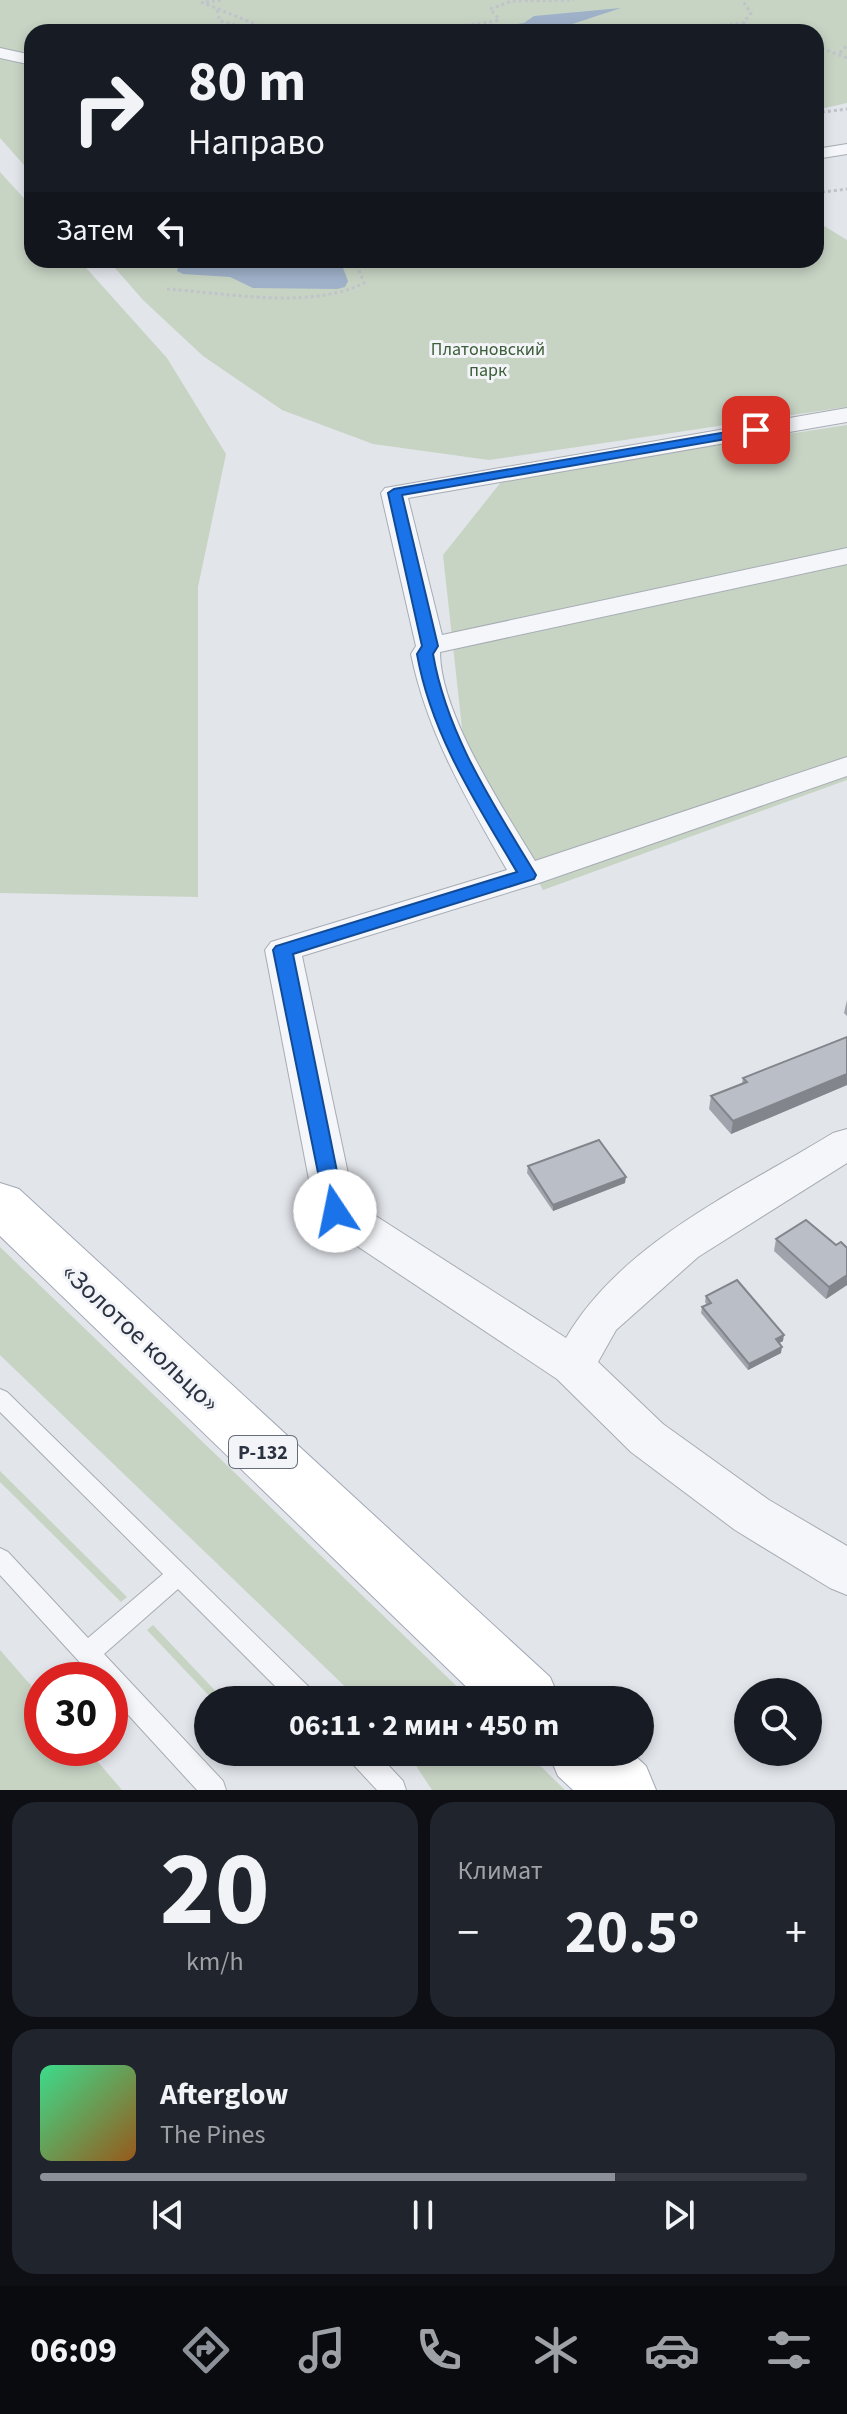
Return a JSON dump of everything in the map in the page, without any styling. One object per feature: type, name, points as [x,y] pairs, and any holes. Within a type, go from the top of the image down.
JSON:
[{"type":"main road","name":"«Золотое кольцо»","points":[[0,1204],[512,1686]]},
{"type":"main road","points":[[597,1766],[622,1790]]},
{"type":"street","points":[[0,53],[24,58]]},
{"type":"street","points":[[824,153],[847,149]]},
{"type":"street","points":[[527,875],[462,766],[427,666],[425,654],[430,646],[394,493],[847,415]]},
{"type":"street","points":[[430,646],[847,556]]},
{"type":"street","points":[[847,766],[527,875],[283,950],[335,1211],[573,1366],[647,1438],[752,1515],[847,1572]]},
{"type":"street","points":[[573,1366],[601,1317],[683,1245],[847,1144]]},
{"type":"lane","points":[[0,1398],[292,1686]]},
{"type":"lane","points":[[0,1559],[214,1790]]},
{"type":"lane","points":[[87,1654],[178,1575]]},
{"type":"lane","points":[[372,1766],[394,1790]]},
{"type":"path","points":[[200,1],[222,0]]},
{"type":"path","points":[[475,24],[496,21],[499,19],[490,9],[512,1],[574,0]]},
{"type":"path","points":[[742,0],[751,13],[743,23]]},
{"type":"path","points":[[200,1],[218,10],[220,21],[232,24]]},
{"type":"path","points":[[200,1],[256,24]]},
{"type":"path","points":[[733,24],[746,24]]},
{"type":"path","points":[[840,53],[847,45]]},
{"type":"path","points":[[824,48],[847,58]]},
{"type":"path","points":[[824,112],[847,109]]},
{"type":"path","points":[[824,192],[847,189]]},
{"type":"path","points":[[167,289],[326,297],[364,283],[358,268]]},
{"type":"green space","points":[[0,0],[847,0],[847,103],[824,108],[824,24],[24,24],[24,165],[0,138]]},
{"type":"green space","points":[[0,172],[24,198],[24,268],[86,268],[167,358],[226,454],[198,587],[198,897],[0,893]]},
{"type":"green space","name":"Платоновский парк","points":[[824,226],[847,240],[847,407],[489,460],[373,444],[282,410],[203,356],[143,300],[115,268],[824,268]]},
{"type":"green space","points":[[847,425],[847,780],[543,890],[464,746],[443,555],[505,477]]},
{"type":"green space","points":[[0,1247],[456,1686],[344,1686],[0,1355]]},
{"type":"green space","points":[[0,1471],[127,1597],[121,1602],[0,1482]]},
{"type":"green space","points":[[153,1625],[211,1686],[200,1686],[147,1630]]},
{"type":"green space","points":[[0,1650],[24,1677],[24,1766],[101,1766],[122,1790],[0,1790]]},
{"type":"green space","points":[[416,1766],[540,1766],[565,1790],[432,1790]]},
{"type":"water","points":[[621,8],[572,24],[517,24],[534,16]]},
{"type":"water","points":[[178,268],[343,268],[348,281],[345,287],[337,289],[253,288],[230,277],[177,271]]},
{"type":"building","points":[[847,1037],[847,1074],[733,1121],[711,1096],[747,1082],[743,1078]]},
{"type":"building","points":[[599,1140],[626,1177],[553,1205],[528,1166]]},
{"type":"building","points":[[806,1220],[836,1245],[841,1242],[847,1248],[847,1275],[829,1287],[776,1239]]},
{"type":"building","points":[[737,1280],[784,1335],[776,1339],[782,1347],[749,1364],[702,1307],[711,1303],[706,1296]]},
{"type":"route","points":[[335,1211],[283,950],[527,875],[462,766],[442,713],[427,666],[425,654],[430,646],[394,493],[756,430]]}]
